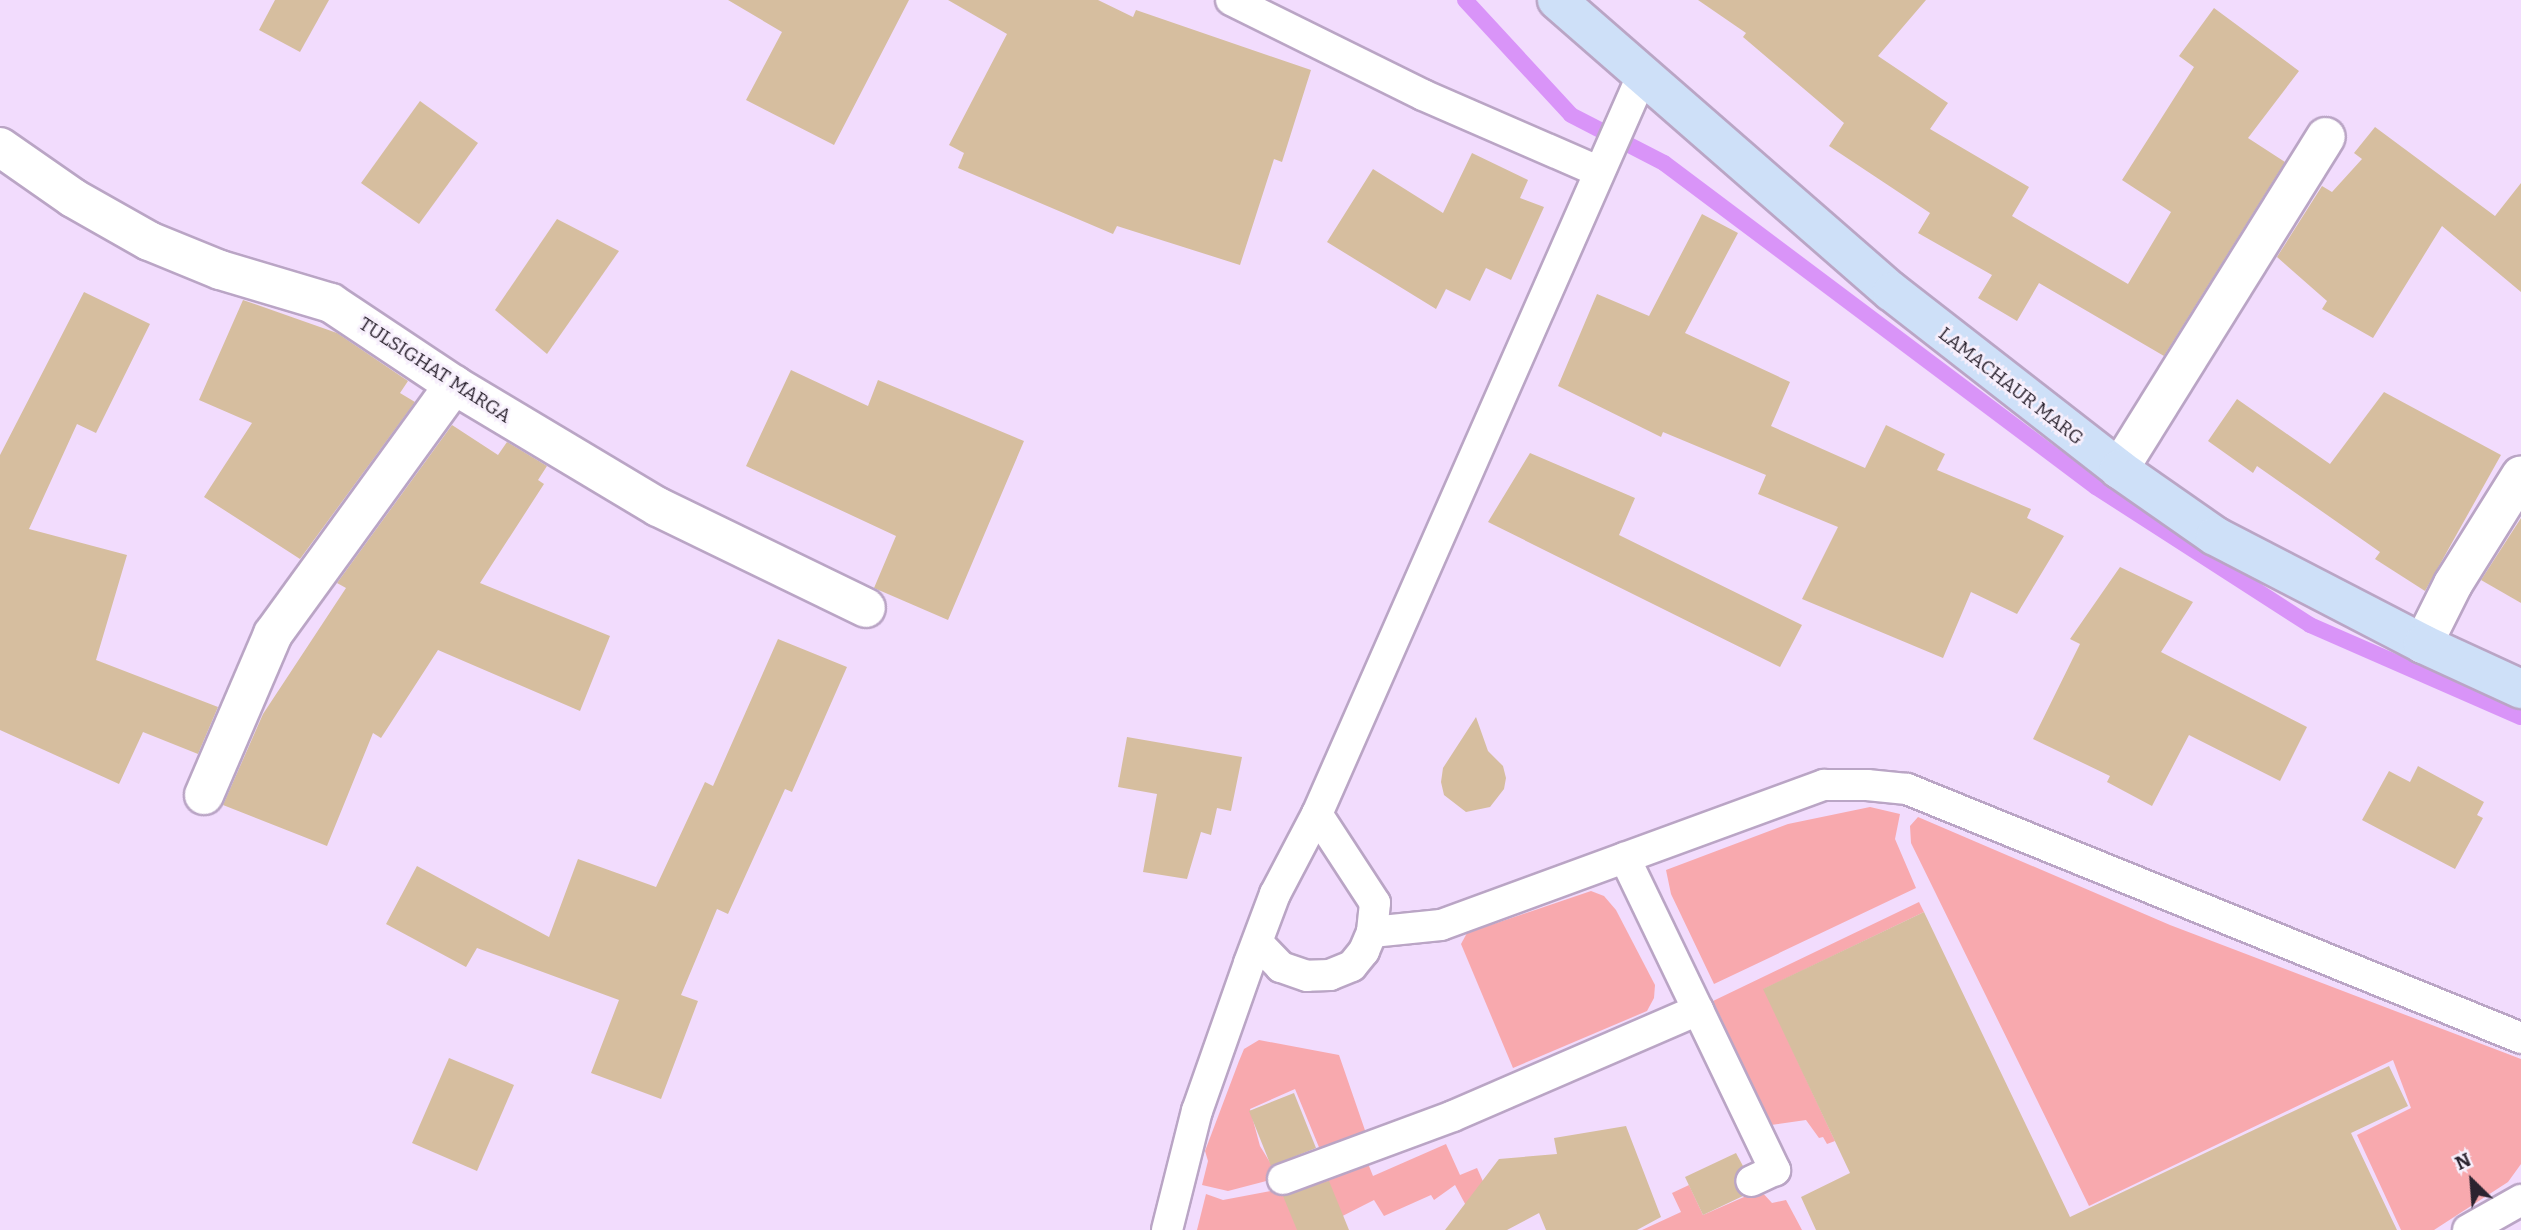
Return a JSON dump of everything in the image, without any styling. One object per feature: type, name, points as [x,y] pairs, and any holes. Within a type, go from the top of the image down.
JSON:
[{"type":"main road","name":"LAMACHAUR MARG","points":[[1557,0],[1892,292],[2119,469],[2215,536],[2423,644],[2521,689]]},
{"type":"street","points":[[2119,469],[2326,137]]},
{"type":"street","name":"TULSIGHAT MARGA","points":[[0,147],[73,198],[149,241],[220,270],[331,303],[454,384],[658,507],[866,608]]},
{"type":"street","points":[[204,795],[273,634],[454,384]]},
{"type":"street","points":[[2423,644],[2453,584],[2521,475]]},
{"type":"lane","points":[[1231,0],[1423,95],[1598,171]]},
{"type":"lane","points":[[1167,1230],[1197,1111],[1275,894],[1317,814],[1642,76]]},
{"type":"lane","points":[[1372,932],[1441,925],[1824,785],[1907,789],[2521,1038]]},
{"type":"lane","points":[[1258,943],[1280,967],[1307,976],[1330,975],[1352,966],[1372,932],[1376,912],[1371,894],[1317,814]]},
{"type":"lane","points":[[1625,858],[1775,1170],[1751,1181]]},
{"type":"lane","points":[[1283,1179],[1453,1116],[1698,1010]]},
{"type":"lane","points":[[2468,1230],[2521,1200]]},
{"type":"shaded area","points":[[1870,807],[1900,814],[1895,839],[1916,888],[1714,984],[1671,894],[1666,870],[1788,824]]},
{"type":"shaded area","points":[[1918,817],[2170,925],[2521,1059],[2521,1164],[2508,1182],[2434,1230],[2401,1230],[2357,1135],[2411,1108],[2393,1060],[2089,1206],[1911,843],[1910,826]]},
{"type":"shaded area","points":[[1591,891],[1604,896],[1616,910],[1655,985],[1654,998],[1647,1011],[1513,1068],[1461,944],[1467,933]]},
{"type":"shaded area","points":[[1919,902],[1924,912],[1764,989],[1835,1141],[1827,1144],[1806,1120],[1771,1125],[1713,1001]]},
{"type":"shaded area","points":[[1259,1040],[1339,1055],[1368,1139],[1323,1157],[1295,1089],[1250,1109],[1260,1146],[1277,1174],[1274,1179],[1228,1191],[1202,1185],[1208,1161],[1205,1151],[1239,1061],[1244,1049]]},
{"type":"shaded area","points":[[1446,1144],[1460,1175],[1477,1168],[1493,1204],[1471,1215],[1455,1185],[1434,1200],[1431,1195],[1384,1216],[1374,1200],[1315,1230],[1197,1230],[1206,1194],[1223,1200],[1287,1188],[1365,1156],[1373,1176]]},
{"type":"shaded area","points":[[1689,1185],[1703,1215],[1760,1190],[1772,1203],[1786,1200],[1802,1230],[1642,1230],[1681,1212],[1672,1193]]},
{"type":"building","points":[[275,0],[329,0],[300,52],[259,30]]},
{"type":"building","points":[[728,0],[909,0],[834,145],[746,100],[782,32]]},
{"type":"building","points":[[948,0],[1098,0],[1133,17],[1136,10],[1311,70],[1282,162],[1274,159],[1240,265],[1117,226],[1113,234],[958,168],[964,153],[949,145],[1007,34]]},
{"type":"building","points":[[1698,0],[1926,0],[1878,56],[1948,103],[1930,129],[2029,187],[2012,216],[2128,284],[2171,212],[2122,180],[2194,67],[2179,56],[2214,8],[2299,71],[2248,138],[2285,162],[2164,356],[2039,283],[2017,321],[1978,298],[1992,275],[1918,233],[1930,213],[1829,146],[1844,123],[1743,37],[1746,33]]},
{"type":"building","points":[[420,101],[478,143],[419,224],[361,183]]},
{"type":"building","points":[[2375,127],[2495,216],[2521,183],[2521,292],[2442,226],[2373,338],[2322,309],[2327,301],[2277,257],[2322,186],[2332,192],[2362,159],[2354,153]]},
{"type":"building","points":[[1472,153],[1528,180],[1520,198],[1544,207],[1511,280],[1486,268],[1470,301],[1446,289],[1436,309],[1327,242],[1373,169],[1443,213]]},
{"type":"building","points":[[1702,214],[1738,233],[1685,333],[1790,382],[1771,426],[1865,468],[1886,425],[1945,454],[1937,470],[2031,509],[2027,518],[2064,536],[2017,614],[1971,592],[1943,658],[1802,599],[1838,527],[1758,494],[1766,475],[1663,432],[1661,437],[1558,386],[1597,294],[1649,316]]},
{"type":"building","points":[[557,219],[619,251],[547,354],[495,310]]},
{"type":"building","points":[[84,292],[150,324],[96,433],[77,424],[29,529],[127,555],[96,660],[218,707],[198,754],[143,732],[119,784],[0,730],[0,455]]},
{"type":"building","points":[[243,300],[337,333],[408,381],[400,393],[415,402],[300,559],[204,497],[252,423],[199,400]]},
{"type":"building","points":[[791,370],[868,406],[878,380],[1024,441],[948,620],[874,588],[896,536],[746,466]]},
{"type":"building","points":[[2384,392],[2501,455],[2425,591],[2375,559],[2380,552],[2257,466],[2253,473],[2208,441],[2237,399],[2330,464]]},
{"type":"building","points":[[452,425],[498,455],[507,442],[547,466],[538,480],[544,484],[480,583],[610,636],[580,711],[438,650],[381,738],[373,733],[327,846],[223,805],[263,714],[346,588],[337,583]]},
{"type":"building","points":[[1530,453],[1635,498],[1619,535],[1802,625],[1780,667],[1488,522]]},
{"type":"building","points":[[2521,518],[2521,603],[2481,580]]},
{"type":"building","points":[[2120,567],[2193,602],[2161,652],[2307,727],[2280,781],[2189,735],[2152,806],[2107,782],[2110,776],[2033,739],[2080,644],[2070,639]]},
{"type":"building","points":[[778,639],[847,667],[792,792],[785,789],[728,914],[717,909],[681,995],[698,1001],[661,1099],[591,1073],[619,1000],[477,948],[466,967],[386,924],[417,866],[549,937],[578,859],[656,887],[705,782],[713,786]]},
{"type":"building","points":[[1476,717],[1488,751],[1503,766],[1506,778],[1504,789],[1490,807],[1466,812],[1444,795],[1441,782],[1443,768]]},
{"type":"building","points":[[1127,737],[1242,757],[1231,811],[1217,808],[1211,835],[1201,832],[1187,879],[1143,872],[1157,794],[1118,787]]},
{"type":"building","points":[[2418,766],[2484,802],[2477,815],[2483,818],[2455,869],[2362,820],[2389,771],[2410,782]]},
{"type":"building","points":[[1924,912],[2070,1217],[2389,1066],[2408,1106],[2351,1133],[2397,1230],[1816,1230],[1801,1197],[1850,1173],[1763,989]]},
{"type":"building","points":[[449,1058],[514,1085],[477,1171],[412,1143]]},
{"type":"building","points":[[1294,1093],[1316,1148],[1271,1166],[1249,1111]]},
{"type":"building","points":[[1626,1126],[1661,1217],[1637,1230],[1546,1230],[1539,1213],[1507,1230],[1445,1230],[1499,1159],[1557,1154],[1554,1138]]},
{"type":"building","points":[[1736,1153],[1743,1166],[1734,1180],[1743,1196],[1703,1215],[1685,1177]]},
{"type":"building","points":[[1329,1181],[1349,1230],[1297,1230],[1283,1196]]},
{"type":"waterway","points":[[1465,0],[1571,115],[1664,163],[2096,487],[2310,625],[2521,717]]}]
